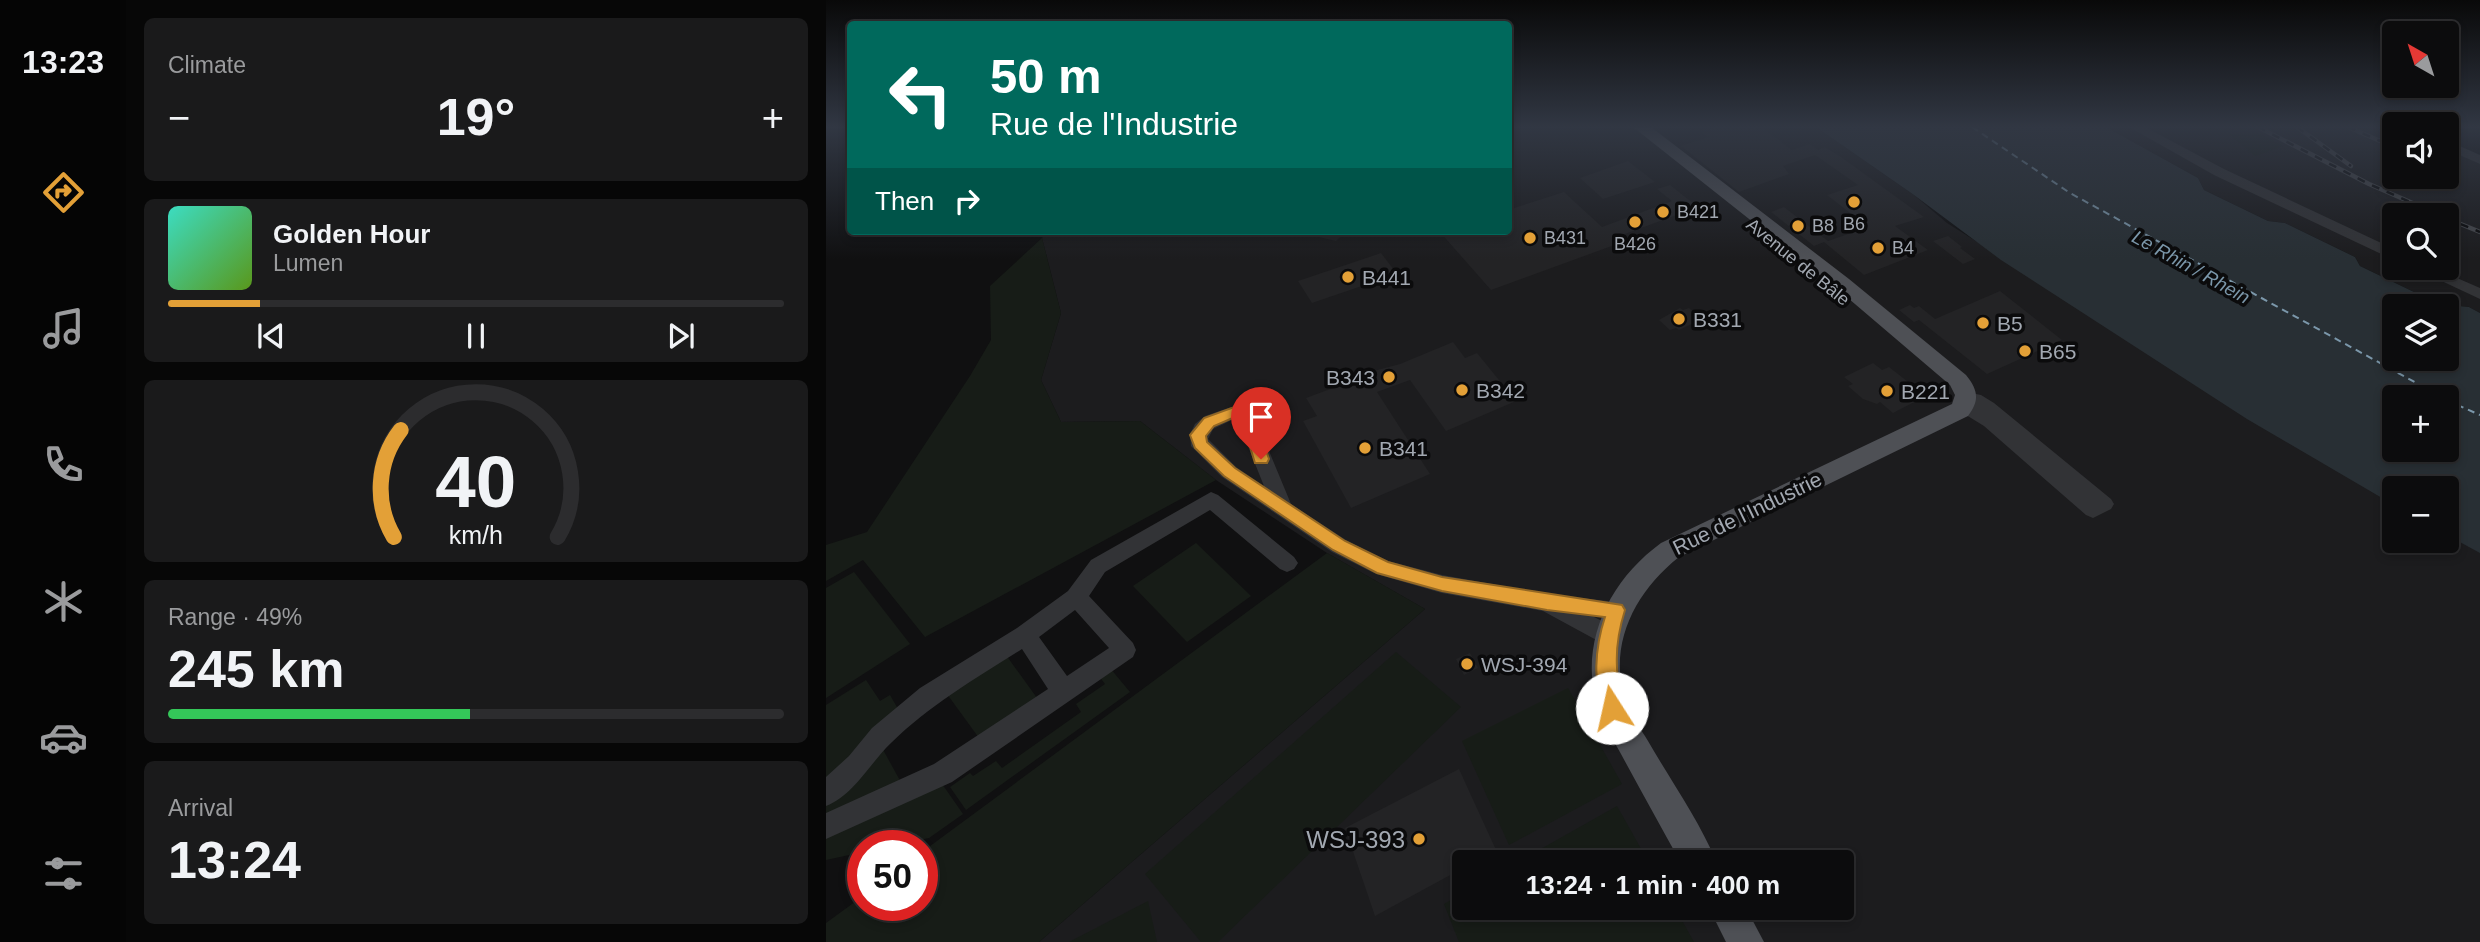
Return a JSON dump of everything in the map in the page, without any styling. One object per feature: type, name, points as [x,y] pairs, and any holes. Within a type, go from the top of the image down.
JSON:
[{"type":"main road","name":"Avenue de Bâle","points":[[1685,171],[1836,286]]},
{"type":"main road","name":"Avenue de Bâle","points":[[1695,171],[1836,286],[1946,385],[1963,405]]},
{"type":"main road","name":"Rue de l'Industrie","points":[[1612,623],[1640,574],[1670,550],[1963,405]]},
{"type":"main road","points":[[1612,623],[1605,666],[1612,708],[1693,850]]},
{"type":"main road","points":[[1733,920],[1746,942]]},
{"type":"street","points":[[2217,171],[2382,249]]},
{"type":"street","points":[[2449,280],[2480,294]]},
{"type":"street","name":"Avenue de Bâle","points":[[1975,399],[1989,407],[2104,504],[2093,510],[1990,421],[1963,405],[1975,399]]},
{"type":"street","points":[[1283,508],[1261,459],[1250,421],[1237,411],[1205,425],[1198,435],[1198,440],[1229,472],[1339,546],[1383,568],[1442,584],[1547,603],[1612,623]]},
{"type":"street","points":[[826,794],[858,764],[881,736],[928,696],[1025,635],[1076,597],[1098,566],[1211,500],[1287,563]]},
{"type":"street","points":[[826,826],[943,773],[1125,650],[1076,597]]},
{"type":"street","points":[[1025,635],[1057,680],[1062,694]]},
{"type":"shaded area","points":[[1512,171],[1879,171],[1947,223],[2382,495],[2382,553],[2459,553],[2459,539],[2480,550],[2480,942],[1039,942],[1425,609],[1327,553],[1216,480],[1140,421],[1061,422],[1041,380],[1061,313],[1042,238],[1045,235],[1512,235]]},
{"type":"shaded area","points":[[2185,171],[2382,171],[2382,189],[2459,189],[2459,171],[2480,171],[2480,313],[2469,307],[2459,306],[2459,294],[2418,294],[2389,280],[2459,280],[2459,203],[2382,203],[2382,277],[2360,266],[2355,257],[2285,223],[2268,221],[2204,190],[2198,178]]},
{"type":"shaded area","points":[[1042,238],[1061,313],[1041,380],[1061,422],[1140,421],[1216,480],[925,637],[863,560],[826,581],[826,545],[867,532],[991,340],[990,286]]},
{"type":"shaded area","points":[[1196,543],[1251,596],[1187,642],[1133,586]]},
{"type":"shaded area","points":[[1327,553],[1425,609],[1039,942],[826,942],[826,923],[847,908],[847,921],[938,921],[938,840]]},
{"type":"shaded area","points":[[854,572],[910,644],[826,698],[826,588]]},
{"type":"shaded area","points":[[1396,652],[1461,707],[1218,942],[1201,942],[1145,874]]},
{"type":"shaded area","points":[[1006,655],[1037,698],[979,738],[947,694]]},
{"type":"shaded area","points":[[1110,668],[1130,692],[966,810],[950,787],[970,773],[973,776],[996,761],[1002,768],[1081,712],[1076,704],[1105,684],[1099,676]]},
{"type":"shaded area","points":[[866,680],[880,701],[890,695],[898,709],[826,787],[826,705]]},
{"type":"shaded area","points":[[1568,688],[1622,784],[1509,845],[1462,741]]},
{"type":"shaded area","points":[[881,746],[903,786],[826,820],[826,801]]},
{"type":"shaded area","points":[[940,781],[963,814],[938,832],[847,830],[847,855],[826,860],[826,832]]},
{"type":"shaded area","points":[[1617,806],[1642,850],[1539,850]]},
{"type":"shaded area","points":[[1452,899],[1452,920],[1682,920],[1694,942],[1459,942],[1444,904]]},
{"type":"shaded area","points":[[1148,901],[1157,942],[1069,942]]},
{"type":"water","name":"Le Rhin / Rhein","points":[[1879,171],[2185,171],[2198,178],[2204,190],[2268,221],[2285,223],[2355,257],[2360,266],[2382,277],[2382,280],[2389,280],[2418,294],[2382,294],[2382,371],[2459,371],[2459,306],[2469,307],[2480,313],[2480,553],[2459,542],[2459,476],[2382,476],[2382,498],[2247,419],[2001,260]]},
{"type":"building","points":[[1600,171],[1641,171],[1655,182],[1603,199],[1580,178]]},
{"type":"building","points":[[1712,171],[1787,171],[1789,174],[1739,192]]},
{"type":"building","points":[[1838,171],[1860,171],[1924,217],[1895,226],[1928,250],[1864,275],[1824,242],[1814,246],[1771,212],[1784,207],[1828,241],[1868,227],[1827,195],[1858,185]]},
{"type":"building","name":"B431","points":[[1670,185],[1698,207],[1614,238],[1620,243],[1491,290],[1443,235],[1512,235],[1512,209],[1564,192],[1602,227],[1672,201],[1657,189]]},
{"type":"building","points":[[1310,235],[1343,235],[1336,241]]},
{"type":"building","points":[[1948,236],[1975,259],[1963,264],[1933,241]]},
{"type":"building","name":"B441","points":[[1381,253],[1397,274],[1312,303],[1298,281]]},
{"type":"building","name":"B5","points":[[2000,291],[2062,340],[1987,374],[1919,320],[1914,322],[1899,310],[1910,305],[1914,308],[1919,306],[1935,319]]},
{"type":"building","name":"B331","points":[[1680,308],[1689,308],[1700,318],[1679,330],[1670,330],[1659,320]]},
{"type":"building","points":[[1453,342],[1465,358],[1477,353],[1516,401],[1446,431],[1410,380],[1377,392],[1430,474],[1351,508],[1303,421],[1317,416],[1306,398]]},
{"type":"building","name":"B221","points":[[1873,363],[1882,370],[1889,367],[1926,396],[1893,413],[1880,402],[1877,404],[1863,399],[1848,386],[1853,384],[1844,377]]},
{"type":"building","name":"WSJ-394","points":[[1470,653],[1478,668],[1464,675],[1456,659]]},
{"type":"building","name":"WSJ-393","points":[[1459,769],[1496,850],[1452,850],[1452,874],[1375,916],[1345,828]]},
{"type":"ferry route","points":[[2037,171],[2070,193],[2420,385]]},
{"type":"ferry route","points":[[2459,406],[2480,415]]},
{"type":"railway","points":[[2344,171],[2413,203]]},
{"type":"railway","points":[[2459,223],[2480,232]]},
{"type":"place","name":"B6","points":[[1854,202]]},
{"type":"place","name":"B421","points":[[1663,212]]},
{"type":"place","name":"B426","points":[[1635,222]]},
{"type":"place","name":"B8","points":[[1798,226]]},
{"type":"place","name":"B431","points":[[1530,238]]},
{"type":"place","name":"B4","points":[[1878,248]]},
{"type":"place","name":"B441","points":[[1348,277]]},
{"type":"place","name":"B331","points":[[1679,319]]},
{"type":"place","name":"B5","points":[[1983,323]]},
{"type":"place","name":"B65","points":[[2025,351]]},
{"type":"place","name":"B343","points":[[1389,377]]},
{"type":"place","name":"B342","points":[[1462,390]]},
{"type":"place","name":"B221","points":[[1887,391]]},
{"type":"place","name":"B341","points":[[1365,448]]},
{"type":"place","name":"WSJ-394","points":[[1467,664]]},
{"type":"place","name":"WSJ-393","points":[[1419,839]]},
{"type":"route","points":[[1261,459],[1250,421],[1237,411],[1209,422],[1200,430],[1200,444],[1229,472],[1339,546],[1383,568],[1442,584],[1505,593],[1547,603],[1616,610],[1608,635],[1605,666],[1612,708]]}]
